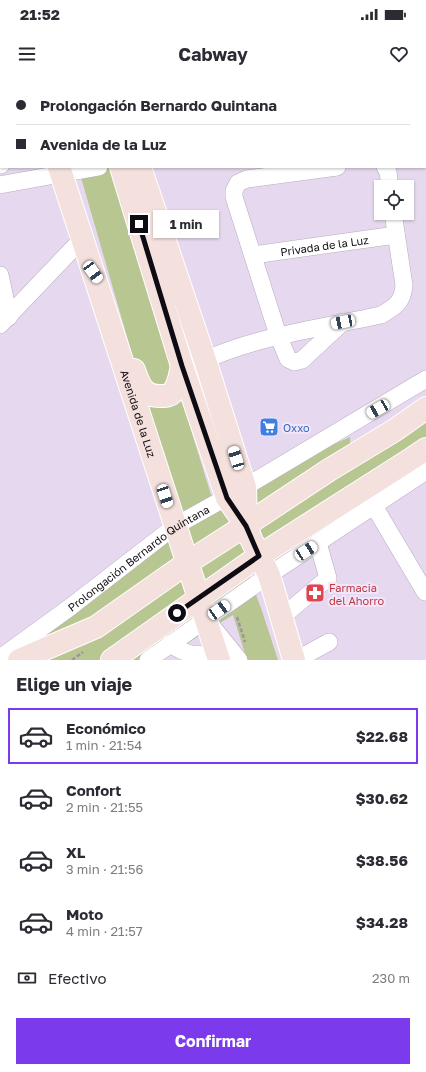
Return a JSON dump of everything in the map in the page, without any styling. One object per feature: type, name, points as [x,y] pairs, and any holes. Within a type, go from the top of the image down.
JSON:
[{"type":"main road","points":[[121,168],[182,366],[236,492]]},
{"type":"main road","points":[[140,168],[205,360],[236,492],[246,526],[259,556],[270,575],[295,660]]},
{"type":"main road","name":"Avenida de la Luz","points":[[60,170],[218,657]]},
{"type":"main road","points":[[93,272],[110,296],[142,390],[155,396],[167,396],[176,387],[182,366]]},
{"type":"main road","points":[[19,660],[96,627],[187,563],[246,526],[329,470],[395,430],[426,408]]},
{"type":"main road","points":[[112,660],[259,556],[426,448]]},
{"type":"street","points":[[0,185],[60,170],[86,168]]},
{"type":"street","points":[[330,168],[247,179],[238,183],[234,191],[234,197],[278,335],[288,359],[294,362],[302,360],[343,322]]},
{"type":"street","points":[[386,168],[389,180]]},
{"type":"street","points":[[205,360],[220,353],[278,335],[381,315],[391,309],[403,295],[404,285],[394,220]]},
{"type":"street","name":"Privada de la Luz","points":[[253,255],[396,236]]},
{"type":"street","points":[[4,321],[82,239]]},
{"type":"street","points":[[0,275],[4,321]]},
{"type":"street","name":"Prolongación Bernardo Quintana","points":[[0,658],[69,608],[175,526],[236,492],[426,379]]},
{"type":"street","points":[[174,652],[206,619],[426,471]]},
{"type":"street","points":[[374,506],[425,592]]},
{"type":"street","points":[[282,616],[328,578],[318,543]]},
{"type":"street","points":[[206,619],[243,653]]},
{"type":"street","points":[[295,660],[329,642]]},
{"type":"street","points":[[149,660],[174,652],[218,657]]},
{"type":"path","points":[[238,617],[243,653]]},
{"type":"green space","points":[[78,168],[110,168],[212,498],[350,437],[351,452],[426,413],[426,440],[245,564],[278,660],[247,660],[233,615],[160,660],[0,660],[179,517]]},
{"type":"place","name":"Oxxo","points":[[269,427]]},
{"type":"place","name":"Farmacia del Ahorro","points":[[315,593]]},
{"type":"route","points":[[139,224],[182,366],[227,498],[246,526],[259,556],[177,613]]}]
